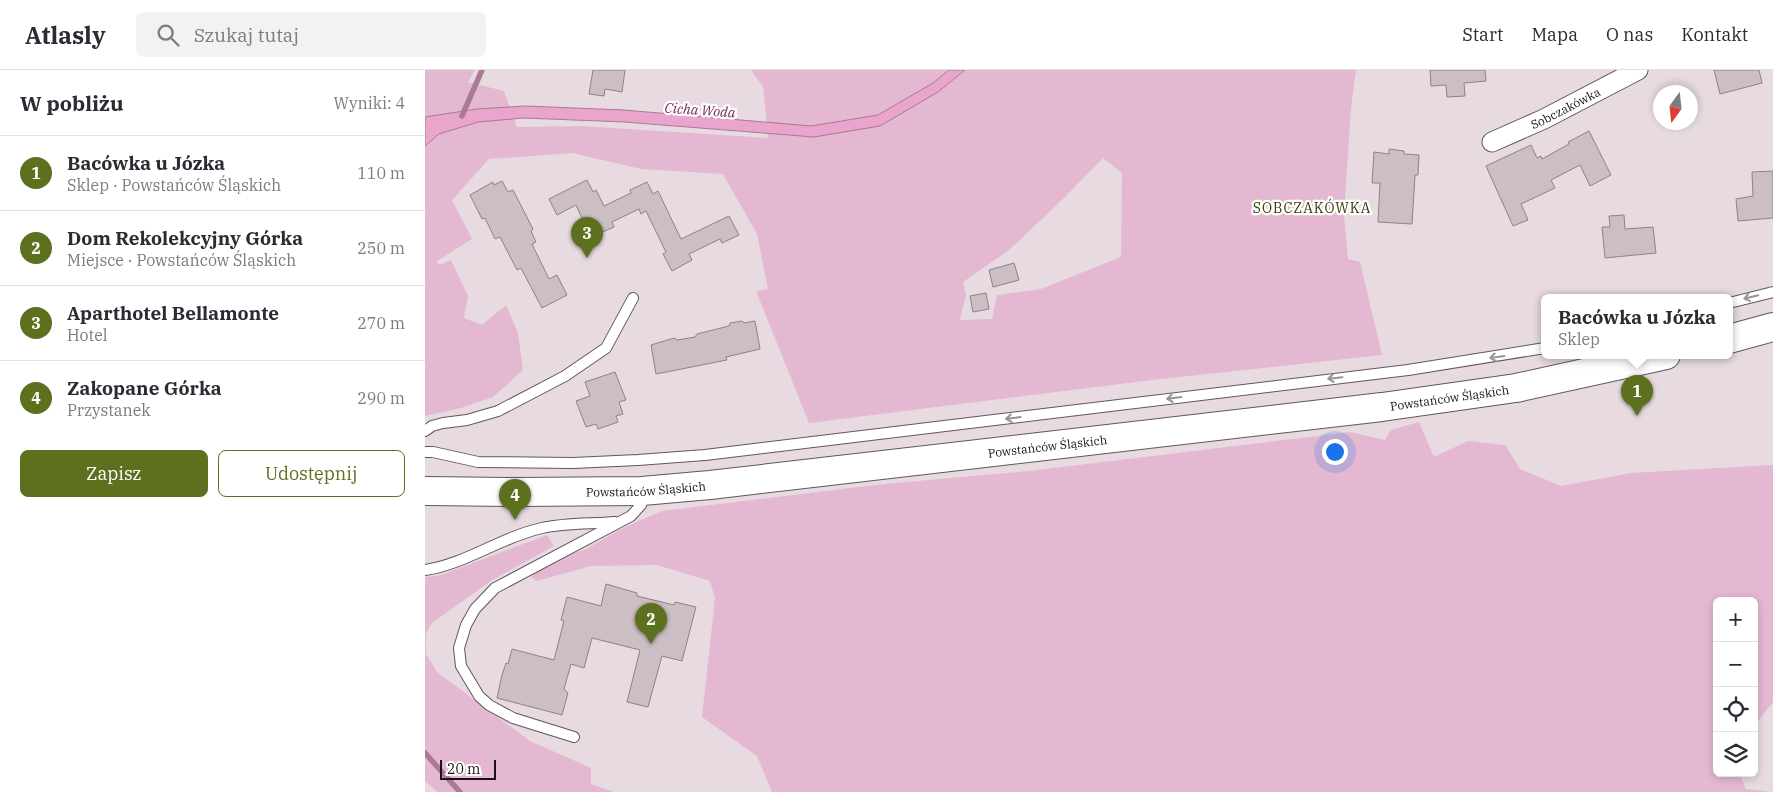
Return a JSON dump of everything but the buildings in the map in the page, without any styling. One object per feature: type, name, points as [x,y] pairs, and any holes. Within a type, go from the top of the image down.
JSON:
[{"type":"street","name":"Sobczakówka","points":[[1493,142],[1544,119],[1638,70]]},
{"type":"street","points":[[1733,338],[1773,328]]},
{"type":"street","name":"Powstańców Śląskich","points":[[425,491],[642,491],[710,485],[1382,407],[1516,388],[1649,359]]},
{"type":"lane","points":[[1733,302],[1773,292]]},
{"type":"lane","points":[[425,431],[432,426],[467,420],[498,411],[565,376],[605,348],[633,298]]},
{"type":"lane","points":[[425,452],[478,462],[591,462],[705,455],[1408,370],[1541,349]]},
{"type":"lane","points":[[574,737],[513,718],[489,706],[479,696],[461,666],[459,648],[470,617],[483,599],[495,588],[631,516],[641,505],[642,491]]},
{"type":"lane","points":[[425,570],[455,561],[541,528],[621,522]]},
{"type":"shaded area","points":[[425,70],[475,70],[468,82],[504,91],[517,127],[581,126],[768,138],[763,87],[751,70],[1356,70],[1351,108],[1344,215],[1348,259],[1360,262],[1382,355],[1152,380],[809,423],[756,291],[768,289],[757,234],[723,174],[641,169],[572,153],[489,159],[452,200],[472,239],[437,261],[439,265],[451,260],[468,296],[464,318],[482,325],[506,305],[518,333],[523,370],[493,397],[461,408],[425,416]],"holes":[[[1103,158],[1122,173],[1121,257],[1041,289],[997,295],[992,319],[960,320],[966,295],[963,282],[1009,250]]]},
{"type":"shaded area","points":[[949,70],[965,70],[938,92],[880,126],[814,137],[624,122],[524,118],[478,122],[439,134],[425,146],[425,117],[477,109],[525,106],[624,110],[811,126],[878,115],[933,83]]},
{"type":"shaded area","points":[[1419,422],[1434,457],[1468,441],[1505,445],[1520,469],[1561,486],[1631,473],[1773,465],[1773,702],[1758,721],[1758,597],[1713,597],[1713,777],[1741,777],[1746,789],[1773,792],[772,792],[757,756],[702,717],[715,598],[710,581],[657,565],[591,566],[537,581],[531,577],[553,561],[586,549],[623,528],[662,511],[884,484],[1029,471],[1350,432],[1385,440],[1391,430]]},
{"type":"shaded area","points":[[547,535],[554,546],[492,580],[432,623],[426,633],[426,654],[437,672],[530,741],[591,768],[591,784],[614,792],[438,792],[425,781],[425,577],[441,575]]},
{"type":"waterway","points":[[462,116],[482,70]]},
{"type":"waterway","points":[[425,753],[460,792]]},
{"type":"place","name":"Aparthotel Bellamonte","points":[[587,258]]},
{"type":"place","name":"Bacówka u Józka","points":[[1637,416]]},
{"type":"place","name":"Zakopane Górka","points":[[515,520]]},
{"type":"place","name":"Dom Rekolekcyjny Górka","points":[[651,644]]},
{"type":"district","name":"SOBCZAKÓWKA","points":[[1312,208]]},
{"type":"water label","name":"Cicha Woda","points":[[700,110]]}]
